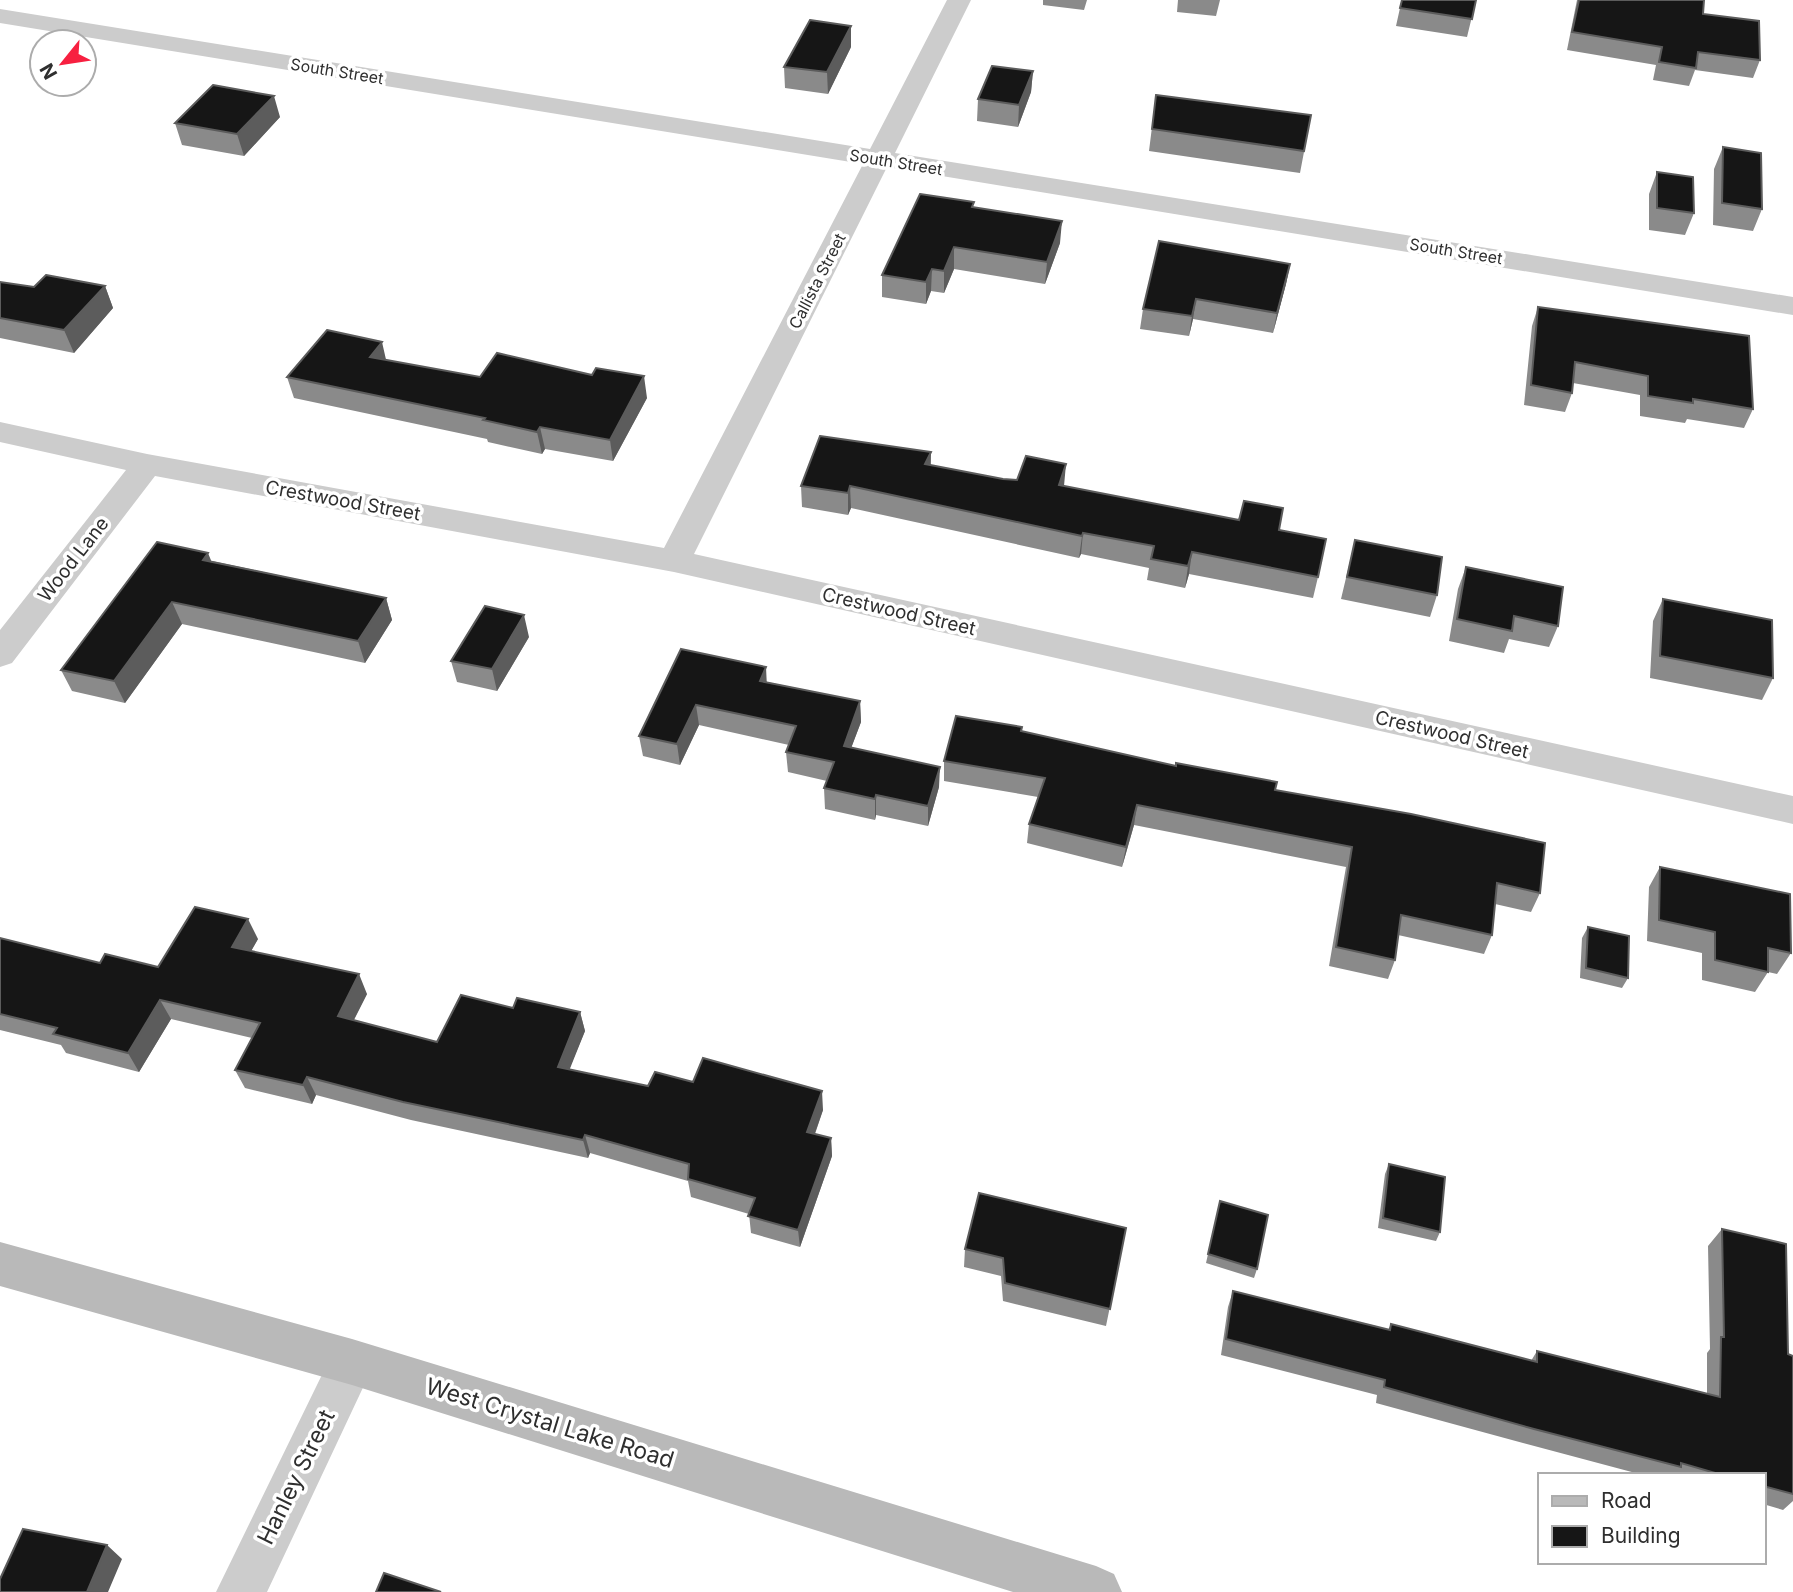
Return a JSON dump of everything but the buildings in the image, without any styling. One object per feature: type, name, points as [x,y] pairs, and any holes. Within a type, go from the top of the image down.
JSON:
[{"type":"street","name":"Callista Street","points":[[674,561],[959,0]]},
{"type":"street","name":"South Street","points":[[0,16],[1793,306]]},
{"type":"street","name":"Crestwood Street","points":[[0,432],[147,464],[674,561],[1793,810]]},
{"type":"street","name":"Wood Lane","points":[[0,654],[147,464]]},
{"type":"street","name":"West Crystal Lake Road","points":[[0,1264],[352,1362],[1096,1592]]},
{"type":"street","name":"Hanley Street","points":[[241,1592],[352,1362]]}]
